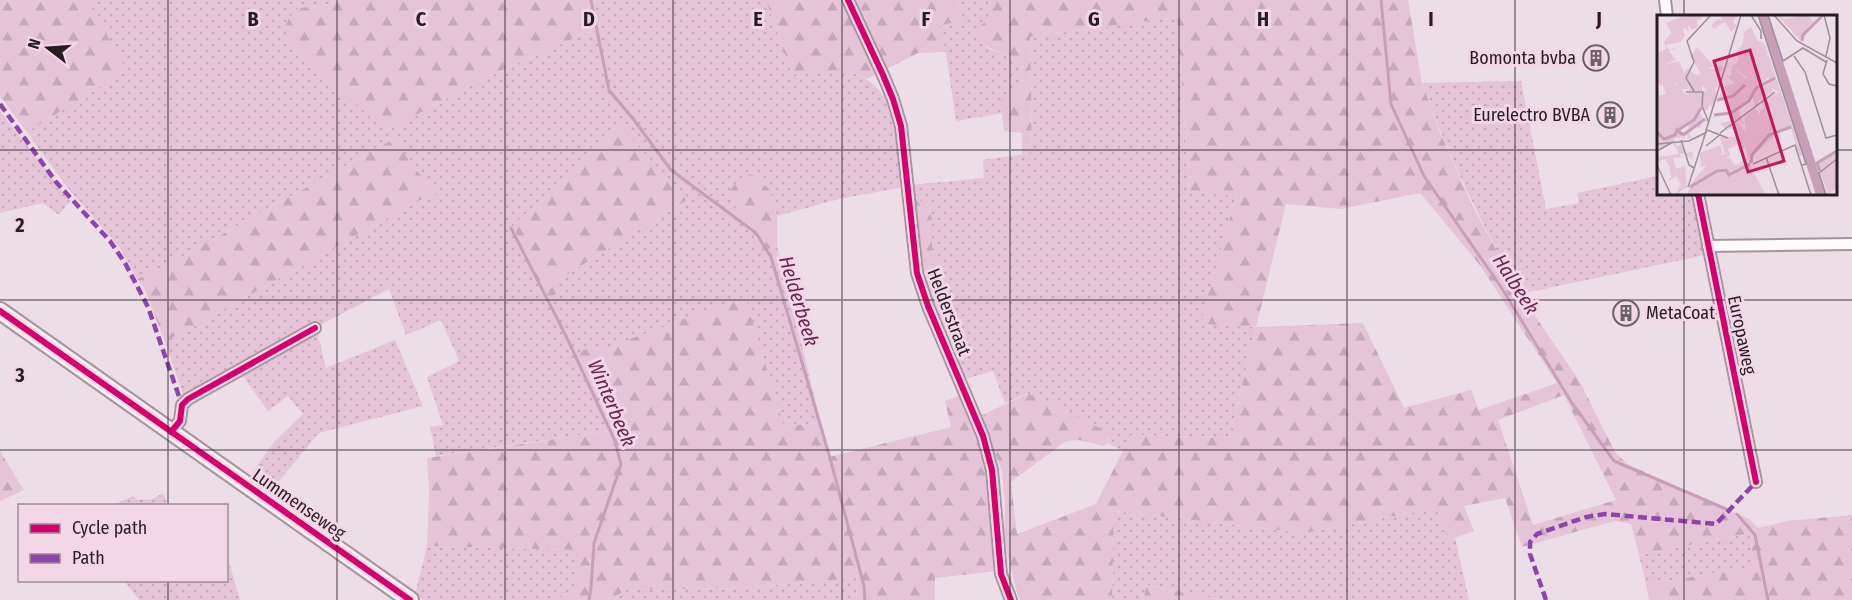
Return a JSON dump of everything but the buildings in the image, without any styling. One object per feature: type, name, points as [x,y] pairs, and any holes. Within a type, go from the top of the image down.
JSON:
[{"type":"main road","name":"Lummenseweg","points":[[0,311],[410,600]]},
{"type":"street","name":"Helderstraat","points":[[848,0],[883,75],[901,126],[917,273],[928,306],[983,436],[992,470],[1001,574],[1011,600]]},
{"type":"street","points":[[1665,0],[1667,15]]},
{"type":"street","name":"Europaweg","points":[[1698,195],[1756,482]]},
{"type":"street","points":[[1708,246],[1852,244]]},
{"type":"street","points":[[171,432],[180,421],[182,405],[188,399],[315,328]]},
{"type":"green space","points":[[0,0],[87,0],[127,70],[27,132],[0,96]]},
{"type":"green space","points":[[87,0],[341,0],[322,6],[298,8],[386,131],[487,77],[599,27],[593,0],[766,0],[792,74],[843,69],[860,76],[883,96],[896,124],[904,187],[839,199],[777,216],[769,189],[738,211],[749,223],[760,251],[777,246],[821,423],[784,426],[745,297],[609,431],[436,456],[430,427],[443,425],[427,377],[459,361],[441,320],[406,335],[389,289],[184,397],[165,342],[420,200],[436,196],[394,139],[154,272],[137,279],[120,248],[67,187],[27,132],[126,70]],"holes":[[[664,176],[687,200],[555,282]]]},
{"type":"green space","points":[[341,0],[593,0],[599,27],[487,77],[386,131],[294,49],[286,31],[289,19],[298,8],[322,6]]},
{"type":"green space","points":[[766,0],[958,0],[963,20],[939,26],[946,52],[918,53],[867,79],[845,69],[792,75]]},
{"type":"green space","points":[[958,0],[988,0],[993,19],[985,22],[985,47],[1019,61],[1023,68],[1020,91],[1001,107],[1003,113],[956,121],[946,52],[939,26],[963,20]]},
{"type":"green space","points":[[988,0],[1408,0],[1422,83],[1440,132],[1472,205],[1520,294],[1580,382],[1615,452],[1627,464],[1749,519],[1758,528],[1787,521],[1852,515],[1852,600],[1649,600],[1646,584],[1754,567],[1750,533],[1639,555],[1631,524],[1614,521],[1522,547],[1505,498],[1464,506],[1474,531],[1449,540],[1436,508],[1305,533],[1114,511],[1112,600],[1020,600],[1004,539],[1005,504],[1002,471],[980,416],[1027,394],[1037,396],[1109,433],[1104,446],[1079,440],[1066,441],[1011,482],[1017,534],[1096,504],[1131,435],[1229,438],[1256,327],[1200,324],[1236,196],[1189,191],[1177,17],[1030,37],[1032,153],[1022,154],[1022,133],[1004,131],[1001,105],[1002,96],[1020,91],[1023,68],[1018,61],[977,42],[980,27],[992,19]],"holes":[[[1420,193],[1479,264],[1557,383],[1479,410],[1471,390],[1404,408],[1363,323],[1256,327],[1286,204],[1341,209]],[[1564,395],[1616,500],[1533,525],[1498,420]]]},
{"type":"green space","points":[[1177,17],[1189,191],[1236,195],[1201,324],[1256,327],[1229,438],[1131,435],[1123,451],[1107,443],[1109,437],[1026,394],[1005,403],[993,371],[965,379],[934,309],[943,306],[932,246],[932,219],[927,203],[913,203],[911,185],[984,178],[983,160],[1032,153],[1030,37]]},
{"type":"green space","points":[[1521,81],[1546,209],[1579,203],[1577,193],[1657,176],[1657,195],[1693,195],[1705,255],[1520,294],[1467,190],[1422,83]]},
{"type":"green space","points":[[0,111],[70,201],[59,215],[43,203],[0,213]]},
{"type":"green space","points":[[621,127],[687,200],[555,282],[559,292],[546,300],[513,225]]},
{"type":"green space","points":[[394,139],[436,196],[420,200],[165,342],[144,288],[137,279],[154,272]]},
{"type":"green space","points":[[751,174],[769,189],[777,216],[777,246],[760,252],[749,223],[732,203],[729,192],[738,180]]},
{"type":"green space","points":[[923,200],[927,203],[932,219],[932,246],[944,306],[934,309],[920,263],[913,203]]},
{"type":"green space","points":[[745,296],[784,426],[821,423],[829,457],[951,427],[945,401],[961,395],[985,462],[997,571],[935,578],[935,600],[857,600],[856,578],[741,588],[627,590],[607,600],[554,600],[578,590],[578,550],[427,546],[429,491],[427,458],[609,431],[576,354],[590,347],[593,353]]},
{"type":"green space","points":[[315,334],[318,335],[326,368],[395,340],[423,406],[319,433],[270,492],[249,477],[275,441],[303,414],[288,396],[268,411],[240,372]]},
{"type":"green space","points":[[0,451],[24,490],[0,501]]},
{"type":"green space","points":[[163,493],[168,504],[114,504],[133,496],[138,500],[151,500]]},
{"type":"green space","points":[[1436,508],[1449,540],[1455,538],[1469,600],[1222,600],[1148,585],[1143,600],[1112,600],[1114,511],[1305,533]]},
{"type":"green space","points":[[1750,533],[1754,567],[1646,584],[1639,555]]},
{"type":"green space","points":[[427,546],[579,550],[578,590],[554,600],[424,600],[415,594]]},
{"type":"green space","points":[[228,564],[240,600],[139,600],[125,582],[228,582]]},
{"type":"green space","points":[[856,578],[857,600],[607,600],[627,590],[741,588]]},
{"type":"green space","points":[[1147,585],[1222,600],[1143,600]]},
{"type":"waterway","name":"Helderbeek","points":[[591,0],[609,90],[671,170],[756,233],[771,257],[830,458],[864,586],[865,600]]},
{"type":"waterway","name":"Halbeek","points":[[1381,0],[1391,104],[1424,176],[1501,287],[1572,403],[1614,461],[1726,509]]},
{"type":"waterway","name":"Winterbeek","points":[[511,228],[566,336],[615,441],[621,465],[594,543],[589,600]]},
{"type":"waterway","name":"Halbeek","points":[[1737,514],[1755,535],[1768,600]]},
{"type":"marked path","points":[[0,104],[56,182],[110,241],[125,263],[148,307],[182,405]]},
{"type":"marked path","points":[[1546,600],[1530,554],[1530,542],[1537,534],[1586,517],[1605,514],[1716,524],[1756,482]]},
{"type":"cycle path","points":[[848,0],[883,75],[901,126],[917,273],[928,306],[983,436],[992,470],[1001,574],[1011,600]]},
{"type":"cycle path","points":[[1698,195],[1756,482]]},
{"type":"cycle path","points":[[0,311],[410,600]]},
{"type":"cycle path","points":[[171,432],[180,421],[182,405],[188,399],[315,328]]},
{"type":"place","name":"Bomonta bvba","points":[[1596,58]]},
{"type":"place","name":"Eurelectro BVBA","points":[[1610,115]]},
{"type":"place","name":"MetaCoat","points":[[1626,313]]}]
